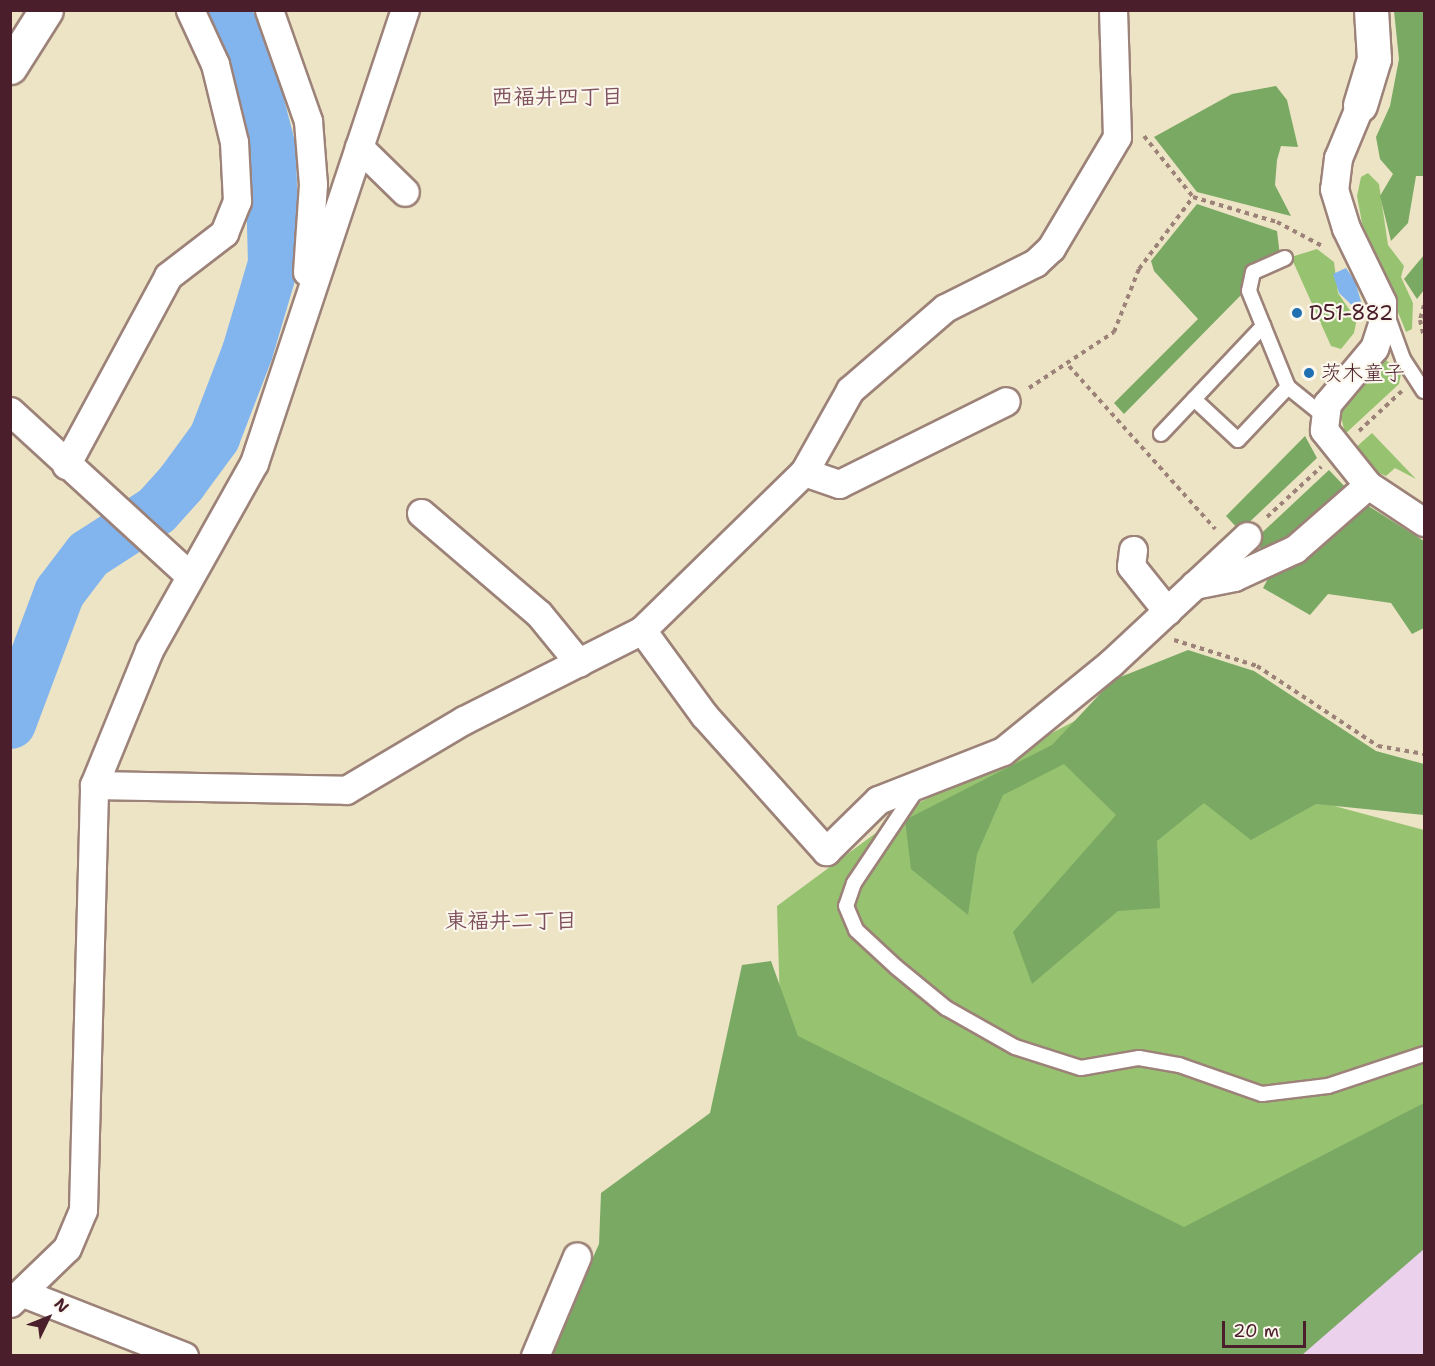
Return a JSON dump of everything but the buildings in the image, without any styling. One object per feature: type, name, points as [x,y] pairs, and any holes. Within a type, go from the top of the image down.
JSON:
[{"type":"street","points":[[10,67],[46,10]]},
{"type":"street","points":[[66,465],[168,276],[224,233],[237,201],[234,142],[215,64],[190,10]]},
{"type":"street","points":[[269,10],[308,121],[312,166],[309,258],[290,353]]},
{"type":"street","points":[[184,1356],[17,1298],[67,1248],[83,1210],[94,785],[126,700],[188,574],[254,463],[405,10]]},
{"type":"street","points":[[94,785],[346,790],[464,720],[642,630],[804,472],[850,390],[945,308],[1035,263],[1051,248],[1108,159],[1120,110],[1113,10]]},
{"type":"street","points":[[1371,10],[1374,59],[1360,105],[1334,174],[1346,228],[1382,302],[1374,348],[1334,393],[1324,416],[1329,442],[1368,485],[1425,522]]},
{"type":"street","points":[[359,147],[405,192]]},
{"type":"street","points":[[312,166],[350,177]]},
{"type":"street","points":[[804,472],[839,484],[1006,401]]},
{"type":"street","points":[[10,411],[66,465],[99,490],[188,574]]},
{"type":"street","points":[[1194,585],[1234,577],[1295,549],[1368,485]]},
{"type":"street","points":[[421,513],[539,614],[579,663]]},
{"type":"street","points":[[642,630],[704,715],[826,851],[878,800],[1003,751],[1158,619],[1240,542]]},
{"type":"street","points":[[1133,550],[1131,566],[1158,619]]},
{"type":"street","points":[[535,1356],[577,1256]]},
{"type":"lane","points":[[1285,258],[1253,272],[1249,291],[1288,387],[1324,416]]},
{"type":"lane","points":[[1382,302],[1403,359],[1425,391]]},
{"type":"lane","points":[[1161,434],[1263,326]]},
{"type":"lane","points":[[1194,399],[1238,440],[1288,387]]},
{"type":"lane","points":[[920,784],[854,883],[846,906],[856,930],[896,967],[946,1008],[1015,1047],[1081,1068],[1139,1058],[1179,1065],[1262,1094],[1328,1086],[1425,1054]]},
{"type":"path","points":[[1120,110],[1185,182],[1192,197],[1301,232],[1338,258],[1360,257]]},
{"type":"path","points":[[1006,401],[1069,366],[1114,332],[1139,269],[1192,197]]},
{"type":"path","points":[[1425,305],[1420,320],[1425,338]]},
{"type":"path","points":[[1069,366],[1240,542],[1324,464]]},
{"type":"path","points":[[1349,441],[1407,387]]},
{"type":"path","points":[[1158,619],[1257,666],[1378,746],[1425,754]]},
{"type":"shaded area","points":[[1424,1180],[1424,1355],[1235,1356]]},
{"type":"green space","points":[[1394,11],[1424,11],[1424,176],[1416,176],[1408,223],[1391,241],[1380,196],[1393,174],[1380,159],[1376,137],[1390,106],[1399,59]]},
{"type":"green space","points":[[1276,86],[1287,100],[1298,147],[1281,146],[1277,160],[1275,185],[1291,216],[1197,192],[1154,137],[1232,94]]},
{"type":"green space","points":[[1368,173],[1379,184],[1388,245],[1404,266],[1401,277],[1413,303],[1412,329],[1406,332],[1362,223],[1357,196],[1361,177]]},
{"type":"green space","points":[[1197,204],[1277,231],[1280,256],[1249,269],[1241,295],[1124,414],[1114,403],[1198,319],[1154,271],[1151,261]]},
{"type":"green space","points":[[1317,249],[1334,262],[1338,293],[1351,312],[1358,313],[1354,333],[1341,349],[1331,346],[1291,257]]},
{"type":"green space","points":[[1424,255],[1424,290],[1417,299],[1404,279]]},
{"type":"green space","points":[[1386,360],[1401,374],[1399,384],[1345,434],[1340,412],[1347,396]]},
{"type":"green space","points":[[1372,433],[1416,479],[1395,468],[1386,476],[1372,470],[1354,449]]},
{"type":"green space","points":[[1305,436],[1317,458],[1240,531],[1226,516]]},
{"type":"green space","points":[[1329,470],[1348,490],[1309,525],[1265,551],[1252,542]]},
{"type":"green space","points":[[1362,502],[1424,541],[1424,628],[1412,634],[1391,603],[1328,594],[1310,615],[1263,588],[1269,577],[1342,529]]},
{"type":"green space","points":[[1188,650],[1254,671],[1376,751],[1424,764],[1424,815],[1316,804],[1251,840],[1204,803],[1157,841],[1160,908],[1118,911],[1032,984],[1013,932],[1116,815],[1064,764],[1003,795],[977,854],[968,915],[911,869],[905,820],[1052,745],[1113,680]]},
{"type":"green space","points":[[1130,692],[1267,788],[1424,830],[1424,1154],[1194,1307],[781,1041],[777,906],[911,807]]},
{"type":"green space","points":[[771,961],[798,1036],[1184,1227],[1424,1103],[1424,1249],[1302,1355],[549,1356],[599,1244],[601,1193],[710,1113],[742,965]]},
{"type":"water","points":[[1346,268],[1355,281],[1362,305],[1357,310],[1339,293],[1333,274]]},
{"type":"waterway","points":[[10,723],[59,592],[88,554],[156,510],[181,482],[214,437],[247,351],[273,263],[270,148],[247,60],[224,10]]},
{"type":"place","name":"D51-882","points":[[1297,313]]},
{"type":"place","name":"茨木童子","points":[[1309,373]]},
{"type":"district","name":"西福井四丁目","points":[[557,97]]},
{"type":"district","name":"東福井二丁目","points":[[511,921]]}]
